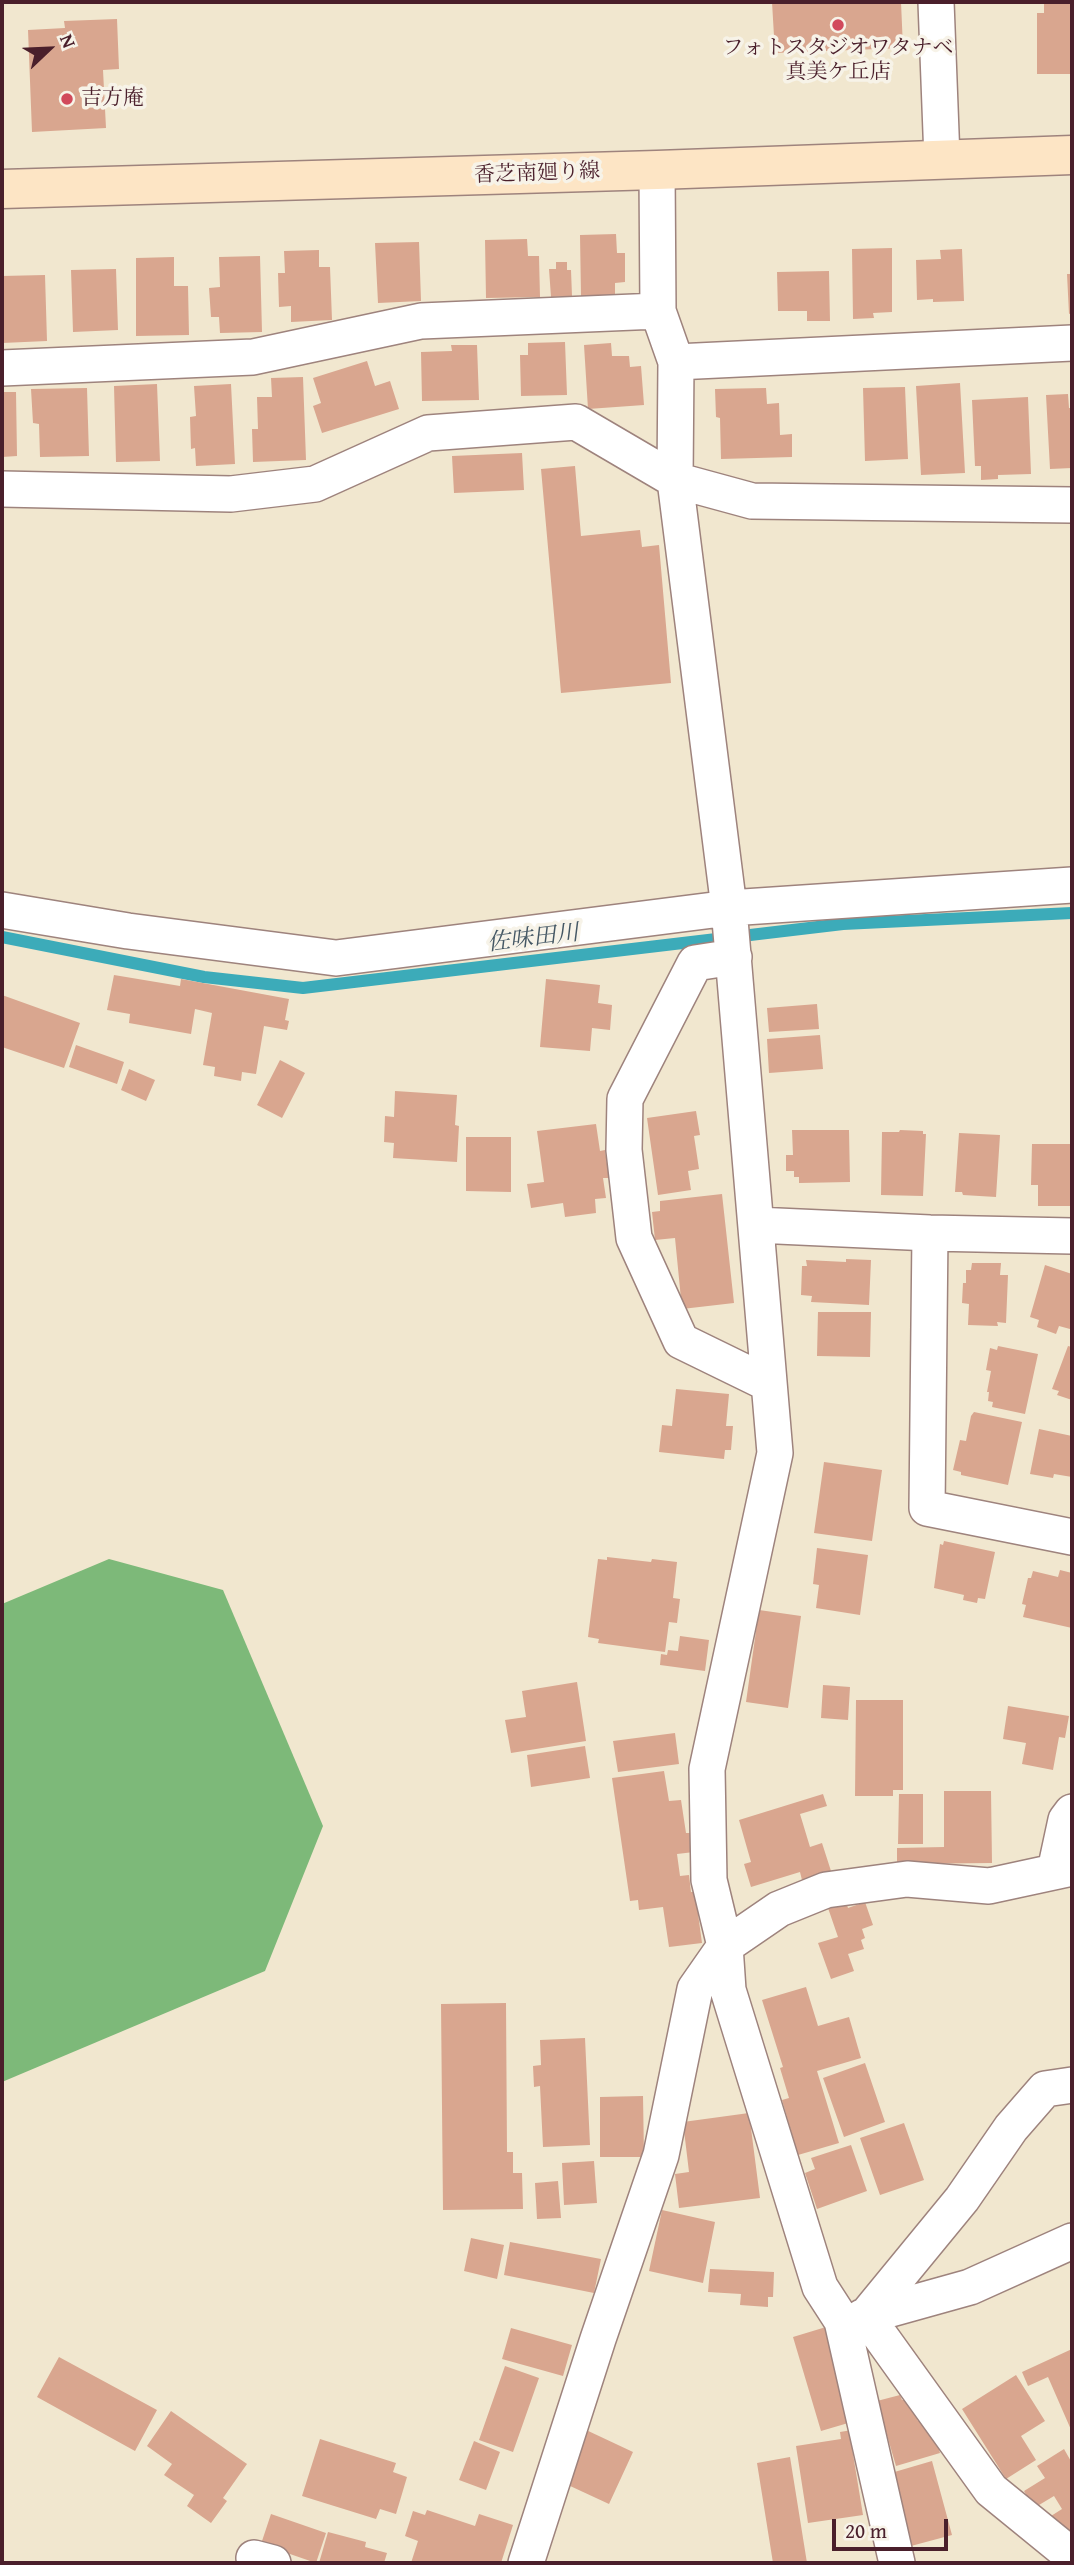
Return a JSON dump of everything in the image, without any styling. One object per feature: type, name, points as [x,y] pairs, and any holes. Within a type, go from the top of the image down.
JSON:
[{"type":"street","points":[[936,2],[942,159]]},
{"type":"street","name":"香芝南廻り線","points":[[2,189],[1072,155]]},
{"type":"street","points":[[657,170],[658,311],[676,362],[675,480],[729,908],[775,1453],[706,1769],[709,1881],[725,1946],[728,1990],[820,2287],[854,2318],[991,2490],[1072,2556]]},
{"type":"street","points":[[2,368],[253,357],[421,321],[658,311]]},
{"type":"street","points":[[676,362],[1072,343]]},
{"type":"street","points":[[2,489],[231,494],[315,484],[428,433],[576,422],[675,480],[752,501],[1072,505]]},
{"type":"street","points":[[2,910],[128,931],[336,958],[729,908],[1072,886]]},
{"type":"street","points":[[734,957],[695,963],[625,1099],[624,1150],[634,1238],[681,1340],[767,1383]]},
{"type":"street","points":[[757,1225],[1072,1236]]},
{"type":"street","points":[[930,1233],[927,1508],[1072,1537]]},
{"type":"street","points":[[526,2563],[597,2339],[662,2155],[695,1989],[725,1946],[779,1909],[826,1890],[907,1879],[989,1886],[1064,1869],[1066,1820],[1072,1812]]},
{"type":"street","points":[[854,2318],[962,2199],[1011,2129],[1045,2088],[1072,2085]]},
{"type":"street","points":[[854,2318],[970,2287],[1072,2241]]},
{"type":"street","points":[[854,2318],[897,2563]]},
{"type":"green space","points":[[109,1559],[223,1590],[323,1826],[265,1971],[2,2082],[2,1604]]},
{"type":"building","name":"フォトスタジオワタナベ 真美ケ丘店","points":[[772,2],[901,2],[903,48],[775,53]]},
{"type":"building","points":[[1044,2],[1072,2],[1072,74],[1037,74],[1037,13],[1044,13]]},
{"type":"building","name":"吉方庵","points":[[117,19],[119,69],[103,70],[106,128],[32,132],[28,30],[65,28],[64,21]]},
{"type":"building","points":[[616,234],[617,253],[625,253],[625,282],[615,283],[615,296],[581,296],[580,235]]},
{"type":"building","points":[[527,239],[528,256],[539,256],[540,297],[486,298],[485,240]]},
{"type":"building","points":[[419,242],[421,301],[378,303],[375,243]]},
{"type":"building","points":[[892,248],[892,312],[873,313],[874,318],[853,319],[852,249]]},
{"type":"building","points":[[962,249],[964,301],[917,300],[916,260],[941,259],[940,250]]},
{"type":"building","points":[[319,250],[319,267],[330,267],[332,320],[291,322],[291,306],[279,307],[278,273],[285,273],[284,251]]},
{"type":"building","points":[[260,256],[262,332],[220,333],[219,317],[211,317],[209,288],[220,287],[219,257]]},
{"type":"building","points":[[174,257],[174,286],[188,286],[189,335],[136,336],[136,258]]},
{"type":"building","points":[[556,262],[567,262],[567,270],[571,270],[572,296],[551,297],[549,269],[556,269]]},
{"type":"building","points":[[116,269],[118,330],[73,332],[71,270]]},
{"type":"building","points":[[829,271],[830,321],[807,321],[807,311],[778,311],[777,272]]},
{"type":"building","points":[[1067,274],[1072,274],[1072,313],[1069,314]]},
{"type":"building","points":[[45,275],[47,341],[2,343],[2,276]]},
{"type":"building","points":[[565,342],[567,395],[521,396],[520,355],[528,355],[528,343]]},
{"type":"building","points":[[611,343],[612,356],[629,356],[630,367],[641,366],[644,405],[588,409],[584,345]]},
{"type":"building","points":[[451,345],[477,345],[479,400],[422,401],[421,352],[452,351]]},
{"type":"building","points":[[367,361],[375,386],[390,381],[399,409],[322,433],[313,406],[321,403],[313,378]]},
{"type":"building","points":[[303,377],[306,460],[253,462],[252,429],[258,429],[257,397],[272,397],[271,378]]},
{"type":"building","points":[[960,383],[965,473],[921,475],[916,386]]},
{"type":"building","points":[[157,384],[160,461],[116,462],[114,386]]},
{"type":"building","points":[[231,384],[235,464],[196,466],[195,448],[191,449],[190,417],[196,416],[194,386]]},
{"type":"building","points":[[905,387],[908,459],[865,461],[863,388]]},
{"type":"building","points":[[87,388],[89,456],[40,457],[39,424],[33,423],[31,389]]},
{"type":"building","points":[[766,388],[767,404],[779,403],[780,435],[792,434],[792,457],[721,459],[720,418],[716,417],[715,389]]},
{"type":"building","points":[[2,392],[16,392],[17,456],[2,457]]},
{"type":"building","points":[[1068,394],[1069,408],[1072,408],[1072,468],[1050,469],[1046,395]]},
{"type":"building","points":[[1028,397],[1031,474],[998,475],[998,479],[981,480],[981,466],[975,466],[972,400]]},
{"type":"building","points":[[522,453],[524,490],[454,493],[452,456]]},
{"type":"building","points":[[575,466],[581,536],[640,530],[642,547],[659,545],[671,683],[561,693],[541,469]]},
{"type":"building","points":[[114,975],[180,986],[181,979],[289,999],[285,1020],[289,1021],[287,1030],[264,1026],[256,1074],[242,1072],[241,1081],[214,1076],[215,1067],[203,1065],[212,1013],[195,1009],[191,1034],[129,1023],[130,1014],[107,1010]]},
{"type":"building","points":[[546,979],[600,985],[598,1003],[612,1005],[610,1030],[592,1028],[590,1051],[540,1047]]},
{"type":"building","points":[[2,995],[80,1023],[64,1068],[2,1047]]},
{"type":"building","points":[[817,1004],[819,1029],[769,1032],[767,1008]]},
{"type":"building","points":[[820,1035],[823,1069],[769,1073],[767,1039]]},
{"type":"building","points":[[76,1045],[124,1062],[117,1084],[69,1067]]},
{"type":"building","points":[[280,1060],[305,1073],[282,1118],[257,1105]]},
{"type":"building","points":[[129,1069],[155,1080],[146,1101],[121,1090]]},
{"type":"building","points":[[395,1091],[457,1095],[457,1162],[393,1158],[394,1143],[384,1142],[385,1116],[394,1117]]},
{"type":"building","points":[[696,1111],[700,1135],[694,1136],[699,1169],[688,1171],[691,1190],[658,1195],[647,1118]]},
{"type":"building","points":[[596,1124],[600,1151],[605,1150],[609,1178],[603,1178],[606,1198],[595,1199],[596,1213],[565,1217],[563,1203],[531,1208],[527,1184],[544,1182],[537,1131]]},
{"type":"building","points":[[792,1130],[849,1130],[850,1182],[799,1183],[799,1177],[794,1177],[794,1171],[786,1171],[786,1155],[793,1155]]},
{"type":"building","points":[[923,1131],[923,1134],[926,1134],[923,1196],[881,1195],[882,1132]]},
{"type":"building","points":[[959,1133],[1000,1135],[996,1197],[955,1192]]},
{"type":"building","points":[[466,1137],[511,1137],[511,1192],[466,1191]]},
{"type":"building","points":[[1032,1144],[1072,1144],[1072,1206],[1038,1206],[1038,1185],[1031,1185]]},
{"type":"building","points":[[722,1194],[734,1303],[682,1309],[675,1238],[655,1240],[652,1212],[660,1211],[660,1201]]},
{"type":"building","points":[[846,1259],[871,1260],[869,1305],[811,1302],[812,1296],[801,1295],[802,1266],[807,1266],[806,1260],[846,1262]]},
{"type":"building","points":[[972,1263],[1001,1263],[1000,1275],[1008,1275],[1006,1323],[997,1322],[998,1326],[968,1325],[969,1304],[962,1303],[963,1283],[966,1283],[966,1270],[971,1270]]},
{"type":"building","points":[[1045,1265],[1072,1274],[1072,1322],[1070,1329],[1059,1326],[1056,1334],[1037,1327],[1039,1320],[1030,1317]]},
{"type":"building","points":[[818,1312],[871,1312],[870,1357],[817,1356]]},
{"type":"building","points":[[998,1346],[1038,1354],[1025,1414],[992,1407],[993,1402],[988,1401],[991,1371],[986,1370],[990,1348],[997,1350]]},
{"type":"building","points":[[1068,1346],[1072,1347],[1072,1400],[1057,1395],[1059,1391],[1052,1389]]},
{"type":"building","points":[[676,1389],[729,1394],[726,1426],[733,1426],[731,1450],[725,1450],[724,1459],[659,1452],[662,1425],[672,1426]]},
{"type":"building","points":[[974,1412],[1022,1422],[1008,1485],[961,1475],[961,1472],[953,1470],[960,1440],[966,1441]]},
{"type":"building","points":[[1039,1429],[1072,1436],[1072,1477],[1054,1474],[1053,1478],[1030,1474]]},
{"type":"building","points":[[824,1462],[882,1470],[872,1541],[814,1533]]},
{"type":"building","points":[[944,1541],[995,1552],[985,1599],[978,1598],[977,1603],[963,1600],[964,1595],[934,1588],[940,1544],[943,1545]]},
{"type":"building","points":[[817,1548],[868,1555],[860,1615],[816,1608],[819,1585],[813,1584]]},
{"type":"building","points":[[607,1557],[677,1562],[673,1598],[680,1599],[677,1623],[669,1622],[665,1652],[598,1643],[599,1639],[588,1637],[598,1559],[607,1560]]},
{"type":"building","points":[[1060,1570],[1072,1573],[1072,1628],[1023,1617],[1026,1605],[1022,1604],[1028,1578],[1031,1578],[1033,1571],[1058,1577]]},
{"type":"building","points":[[759,1610],[801,1616],[788,1708],[746,1702]]},
{"type":"building","points":[[680,1636],[709,1640],[705,1671],[660,1665],[661,1654],[667,1655],[668,1650],[678,1651]]},
{"type":"building","points":[[577,1682],[586,1741],[511,1753],[505,1720],[526,1717],[522,1691]]},
{"type":"building","points":[[823,1685],[850,1687],[848,1720],[821,1718]]},
{"type":"building","points":[[856,1700],[903,1700],[903,1790],[893,1790],[893,1796],[855,1796]]},
{"type":"building","points":[[1008,1706],[1069,1716],[1065,1738],[1059,1737],[1053,1770],[1022,1764],[1026,1743],[1003,1739]]},
{"type":"building","points":[[675,1733],[679,1764],[618,1772],[613,1741]]},
{"type":"building","points":[[585,1746],[590,1778],[531,1787],[527,1755]]},
{"type":"building","points":[[664,1771],[669,1801],[681,1800],[686,1833],[691,1833],[694,1852],[677,1854],[680,1876],[689,1875],[691,1892],[695,1892],[702,1943],[669,1947],[663,1907],[639,1910],[638,1900],[630,1901],[612,1778]]},
{"type":"building","points":[[944,1791],[991,1791],[992,1863],[897,1864],[897,1848],[944,1847]]},
{"type":"building","points":[[823,1794],[827,1806],[800,1814],[810,1847],[822,1843],[831,1871],[802,1880],[800,1872],[751,1887],[744,1864],[751,1862],[739,1820]]},
{"type":"building","points":[[899,1794],[923,1794],[923,1844],[898,1844]]},
{"type":"building","points":[[846,1902],[848,1908],[865,1902],[873,1925],[862,1929],[864,1949],[848,1954],[854,1971],[831,1979],[818,1943],[838,1937],[828,1908]]},
{"type":"building","points":[[806,1987],[818,2026],[849,2017],[861,2058],[817,2071],[839,2143],[798,2155],[782,2100],[789,2098],[780,2068],[783,2067],[762,2000]]},
{"type":"building","points":[[506,2003],[507,2152],[513,2152],[513,2173],[522,2173],[523,2209],[443,2210],[441,2004]]},
{"type":"building","points":[[585,2038],[590,2145],[543,2147],[540,2086],[534,2087],[533,2066],[541,2065],[540,2040]]},
{"type":"building","points":[[865,2063],[885,2122],[844,2137],[823,2078]]},
{"type":"building","points":[[643,2096],[644,2157],[600,2157],[600,2097]]},
{"type":"building","points":[[749,2113],[760,2198],[679,2208],[675,2174],[689,2172],[683,2122]]},
{"type":"building","points":[[904,2123],[924,2180],[880,2195],[860,2138]]},
{"type":"building","points":[[851,2145],[867,2191],[817,2209],[805,2173],[815,2169],[811,2158]]},
{"type":"building","points":[[594,2161],[597,2203],[564,2205],[562,2163]]},
{"type":"building","points":[[558,2181],[561,2218],[537,2219],[535,2183]]},
{"type":"building","points":[[662,2210],[715,2222],[703,2283],[649,2271]]},
{"type":"building","points":[[471,2238],[504,2245],[497,2279],[464,2271]]},
{"type":"building","points":[[510,2242],[601,2259],[594,2293],[504,2275]]},
{"type":"building","points":[[710,2269],[774,2272],[773,2297],[768,2297],[768,2307],[740,2305],[741,2294],[708,2292]]},
{"type":"building","points":[[826,2327],[855,2421],[821,2431],[793,2337]]},
{"type":"building","points":[[511,2328],[572,2345],[563,2376],[502,2359]]},
{"type":"building","points":[[1072,2349],[1072,2432],[1048,2377],[1028,2386],[1022,2372]]},
{"type":"building","points":[[59,2357],[157,2410],[135,2451],[37,2397]]},
{"type":"building","points":[[505,2366],[539,2378],[513,2452],[479,2440]]},
{"type":"building","points":[[1016,2375],[1045,2421],[1021,2436],[1036,2460],[1006,2479],[962,2409]]},
{"type":"building","points":[[900,2395],[902,2400],[911,2398],[918,2421],[930,2418],[940,2453],[896,2466],[877,2401]]},
{"type":"building","points":[[171,2411],[247,2464],[223,2498],[227,2501],[211,2523],[187,2506],[194,2495],[164,2475],[172,2464],[147,2446]]},
{"type":"building","points":[[584,2429],[633,2452],[609,2504],[568,2485],[574,2471],[566,2467]]},
{"type":"building","points":[[858,2429],[859,2441],[851,2442],[863,2515],[808,2523],[796,2446],[841,2439],[840,2432]]},
{"type":"building","points":[[320,2439],[396,2463],[393,2472],[407,2477],[396,2514],[380,2509],[376,2519],[302,2496]]},
{"type":"building","points":[[474,2441],[500,2452],[486,2490],[459,2480]]},
{"type":"building","points":[[1064,2449],[1072,2463],[1072,2530],[1063,2536],[1051,2516],[1062,2509],[1054,2496],[1034,2508],[1024,2491],[1045,2478],[1037,2466]]},
{"type":"building","points":[[790,2457],[807,2563],[773,2563],[757,2463]]},
{"type":"building","points":[[932,2461],[952,2535],[911,2546],[891,2473]]},
{"type":"building","points":[[427,2510],[475,2526],[479,2514],[513,2525],[501,2563],[411,2563],[418,2541],[405,2536],[413,2511],[425,2515]]},
{"type":"building","points":[[271,2514],[326,2533],[316,2563],[261,2544]]},
{"type":"building","points":[[328,2532],[366,2542],[365,2547],[387,2553],[384,2563],[319,2563]]},
{"type":"waterway","name":"佐味田川","points":[[2,937],[204,977],[303,988],[843,924],[1072,913]]},
{"type":"place","name":"フォトスタジオワタナベ 真美ケ丘店","points":[[838,25]]},
{"type":"place","name":"吉方庵","points":[[67,99]]}]
